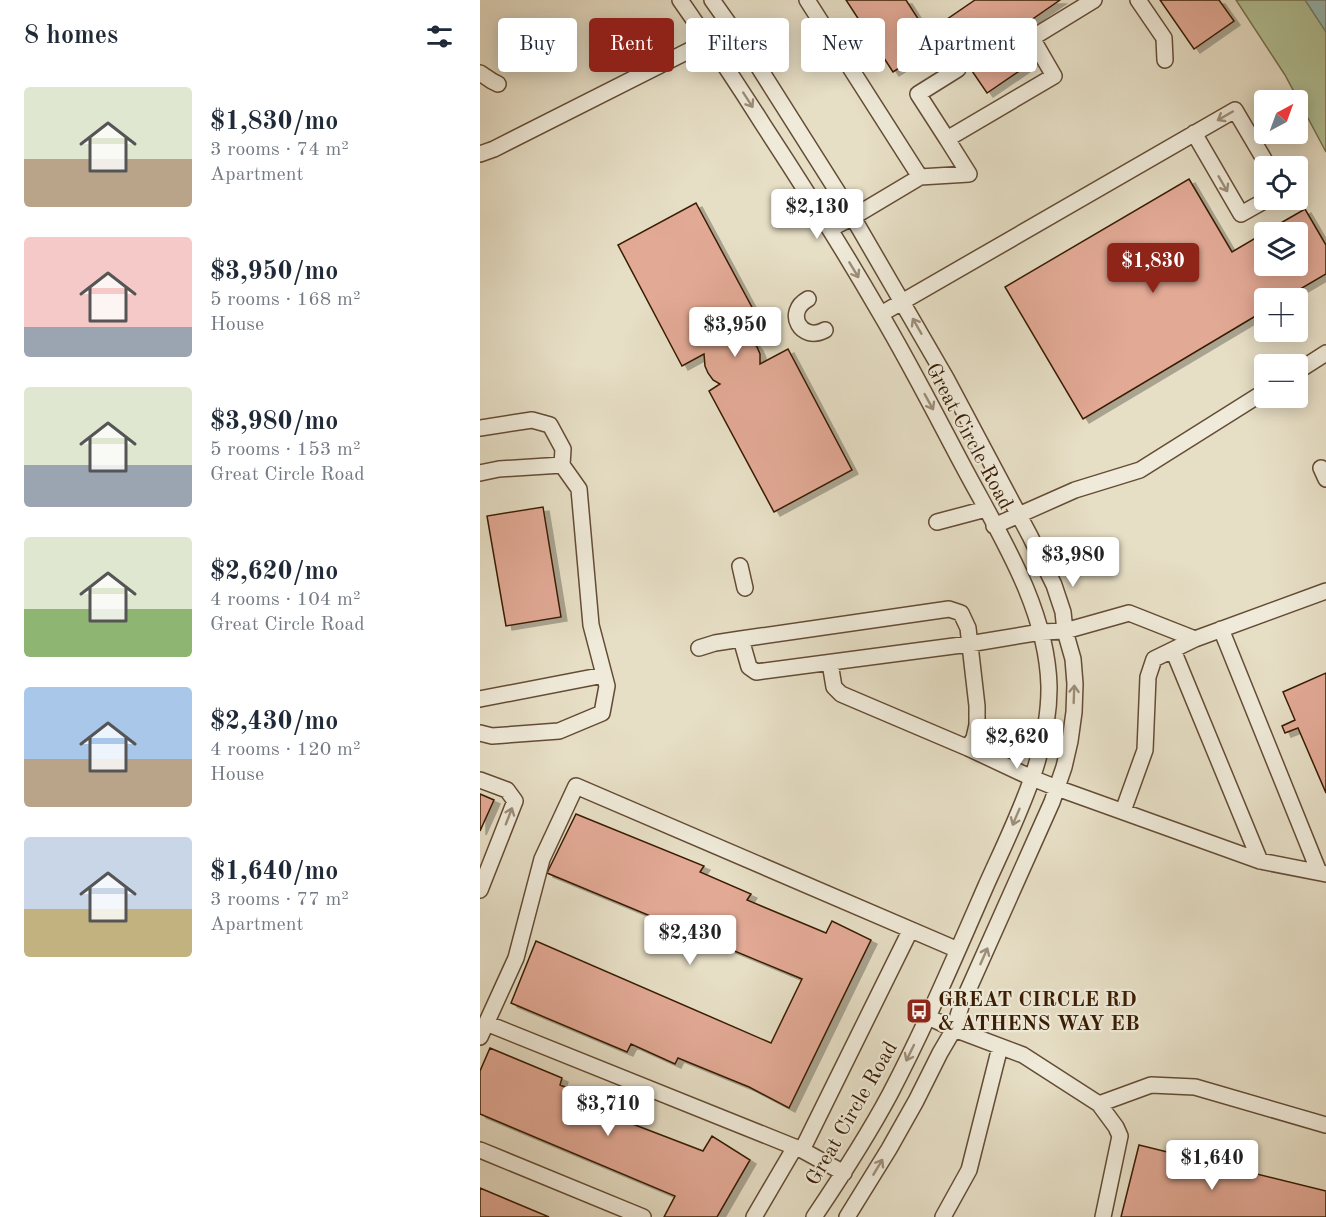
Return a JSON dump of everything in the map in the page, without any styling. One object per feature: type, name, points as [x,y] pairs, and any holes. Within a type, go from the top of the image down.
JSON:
[{"type":"street","name":"Great Circle Road","points":[[680,0],[693,18]]},
{"type":"street","name":"Great Circle Road","points":[[712,0],[751,55],[853,217],[946,378],[1054,585],[1063,612],[1065,631],[1073,659],[1074,712],[1064,768],[1057,788],[954,1029],[889,1149],[847,1217]]},
{"type":"street","points":[[807,0],[921,177]]},
{"type":"street","points":[[947,139],[1054,76],[1032,38],[1094,0]]},
{"type":"street","points":[[1138,0],[1164,38],[1165,60]]},
{"type":"street","points":[[480,154],[686,51]]},
{"type":"street","name":"Great Circle Road","points":[[729,72],[785,157],[881,314],[1017,568],[1033,605],[1041,632],[1049,686],[1045,733],[1039,759],[1016,818],[958,950],[891,1093],[844,1173],[814,1217]]},
{"type":"street","points":[[830,230],[921,177],[969,174],[918,94],[953,72]]},
{"type":"street","points":[[480,73],[498,84]]},
{"type":"street","points":[[881,314],[1235,110],[1262,156]]},
{"type":"street","points":[[1194,134],[1241,214],[1254,207]]},
{"type":"street","points":[[808,299],[797,309],[796,318],[799,326],[811,333],[825,330]]},
{"type":"street","points":[[1308,365],[1326,353]]},
{"type":"street","points":[[994,526],[1075,490],[1140,470],[1254,398]]},
{"type":"street","points":[[480,428],[532,420],[550,425],[563,449],[562,465],[579,489],[591,625],[607,686],[602,713],[560,731],[492,736],[480,733]]},
{"type":"street","points":[[480,473],[499,469],[562,465]]},
{"type":"street","points":[[937,522],[986,509]]},
{"type":"street","points":[[740,566],[745,588]]},
{"type":"street","points":[[1124,811],[1145,750],[1148,677],[1154,659],[1195,639],[1326,591]]},
{"type":"street","points":[[699,648],[715,642],[949,609],[961,613],[968,628],[977,706],[977,725],[974,738],[968,748]]},
{"type":"street","points":[[741,639],[749,667],[756,672],[969,644],[1041,632],[1065,631],[1129,613],[1195,639]]},
{"type":"street","points":[[1221,629],[1322,873]]},
{"type":"street","points":[[1173,650],[1260,861]]},
{"type":"street","points":[[830,663],[834,687],[841,694],[1032,778],[1260,861],[1322,873]]},
{"type":"street","points":[[480,699],[604,675]]},
{"type":"street","points":[[480,780],[507,790],[514,801],[480,890]]},
{"type":"street","points":[[844,1173],[798,1148],[483,1030],[516,958],[542,859],[576,786],[958,950]]},
{"type":"street","points":[[754,1217],[798,1148],[910,931]]},
{"type":"street","points":[[928,1017],[1023,1055],[1099,1104],[1120,1136],[1103,1217]]},
{"type":"street","points":[[943,1217],[969,1170],[1000,1047]]},
{"type":"street","points":[[1099,1104],[1151,1085],[1195,1087],[1326,1125]]},
{"type":"street","points":[[480,1150],[643,1217]]},
{"type":"green space","points":[[1236,0],[1313,0],[1326,19],[1326,152],[1308,118],[1308,90],[1293,90]]},
{"type":"water","points":[[1305,0],[1326,0],[1326,32]]},
{"type":"building","points":[[846,0],[906,0],[918,18],[897,18],[897,69],[893,72],[885,60],[885,18],[858,18]]},
{"type":"building","points":[[975,0],[1060,0],[1034,18],[949,18]]},
{"type":"building","points":[[1160,0],[1219,0],[1234,21],[1194,49]]},
{"type":"building","points":[[973,72],[1018,72],[987,93]]},
{"type":"building","points":[[1189,179],[1232,252],[1254,239],[1254,276],[1308,276],[1308,222],[1282,222],[1303,210],[1306,210],[1326,245],[1326,274],[1302,288],[1254,288],[1254,317],[1083,419],[1005,287]]},
{"type":"building","points":[[696,203],[761,324],[744,334],[757,347],[760,364],[788,349],[852,470],[774,512],[709,391],[720,384],[708,373],[704,354],[682,366],[618,245]]},
{"type":"building","points":[[543,507],[561,617],[506,626],[487,516]]},
{"type":"building","points":[[1326,673],[1326,793],[1298,728],[1285,733],[1282,726],[1295,720],[1283,692]]},
{"type":"building","points":[[480,794],[494,800],[480,831]]},
{"type":"building","points":[[576,814],[704,866],[700,872],[751,894],[747,900],[826,933],[832,921],[871,940],[789,1108],[749,1087],[678,1058],[675,1064],[631,1044],[627,1052],[511,1003],[536,941],[771,1043],[802,979],[547,873]]},
{"type":"building","points":[[490,1048],[562,1078],[560,1085],[633,1115],[630,1123],[703,1151],[712,1136],[750,1160],[717,1217],[664,1217],[675,1196],[480,1114],[480,1071]]},
{"type":"building","points":[[1139,1145],[1326,1191],[1326,1217],[1121,1217]]},
{"type":"building","points":[[480,1188],[549,1217],[480,1217]]},
{"type":"place","name":"GREAT CIRCLE RD & ATHENS WAY EB","points":[[919,1011]]}]
